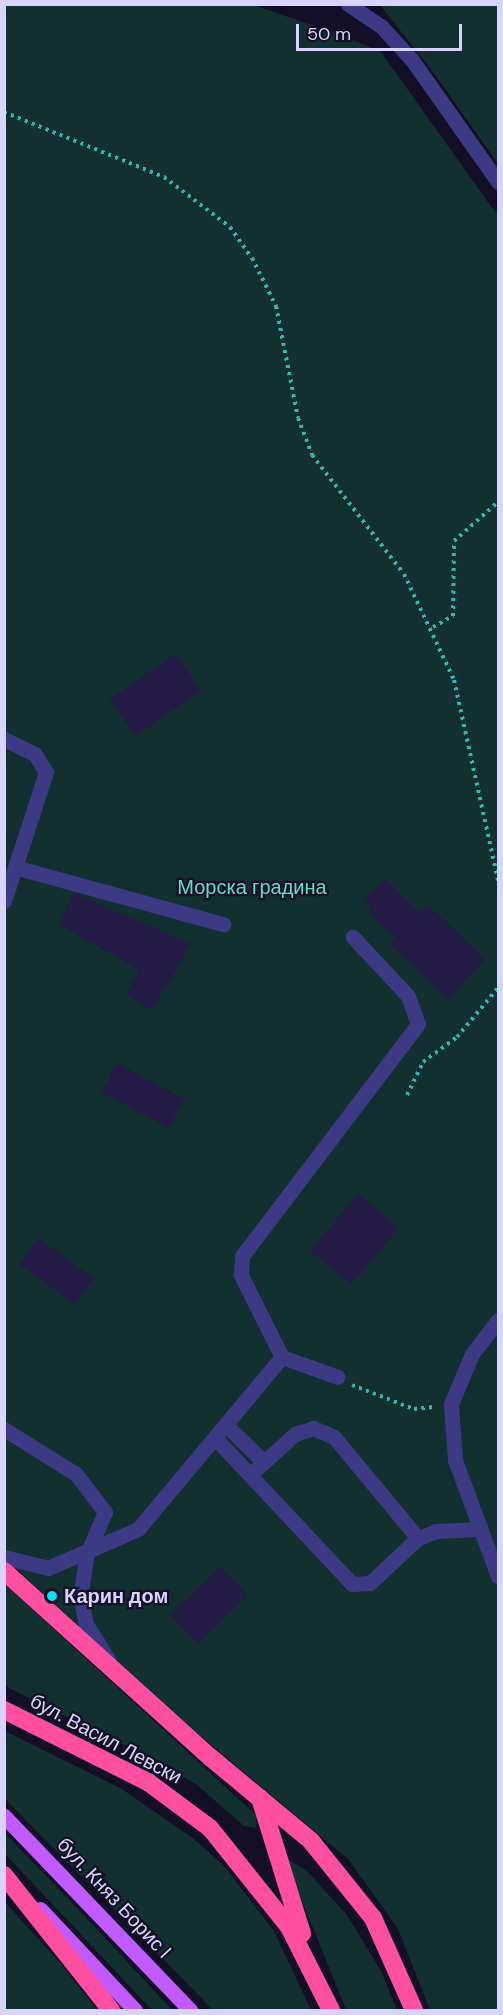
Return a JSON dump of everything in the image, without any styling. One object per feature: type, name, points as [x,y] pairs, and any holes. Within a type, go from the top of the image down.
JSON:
[{"type":"highway","points":[[4,1571],[311,1841],[355,1891],[391,1950],[414,2010]]},
{"type":"highway","name":"бул. Васил Левски","points":[[4,1710],[148,1782],[210,1828],[262,1887],[314,1970],[331,2010]]},
{"type":"highway","points":[[260,1798],[314,1970]]},
{"type":"highway","points":[[4,1873],[111,2010]]},
{"type":"main road","name":"бул. Княз Борис I","points":[[4,1816],[190,2010]]},
{"type":"main road","points":[[4,1873],[135,2010]]},
{"type":"lane","points":[[354,5],[412,60],[498,182]]},
{"type":"lane","points":[[4,739],[35,754],[46,772],[19,843],[18,867],[4,901]]},
{"type":"lane","points":[[18,867],[223,924]]},
{"type":"lane","points":[[338,1377],[282,1357],[241,1275],[242,1256],[418,1024],[408,996],[353,937]]},
{"type":"lane","points":[[498,1320],[472,1354],[451,1404],[455,1460],[477,1529],[498,1576]]},
{"type":"lane","points":[[4,1557],[48,1568],[87,1554],[138,1529],[227,1426],[282,1357]]},
{"type":"lane","points":[[227,1426],[263,1461]]},
{"type":"lane","points":[[252,1473],[295,1434],[313,1428],[334,1437],[418,1538]]},
{"type":"lane","points":[[4,1429],[76,1474],[105,1512],[87,1554],[80,1596],[86,1624],[112,1667]]},
{"type":"lane","points":[[216,1439],[252,1473],[352,1584],[369,1583],[418,1538],[436,1531],[477,1529]]},
{"type":"path","points":[[4,112],[164,177],[230,227],[276,306],[298,418],[312,455],[404,574],[433,627],[454,680],[498,880]]},
{"type":"path","points":[[433,627],[453,616],[454,541],[498,502]]},
{"type":"path","points":[[407,1095],[423,1062],[457,1036],[498,988]]},
{"type":"path","points":[[338,1377],[414,1409],[451,1404]]},
{"type":"green space","name":"Морска градина","points":[[5,5],[253,5],[344,36],[381,52],[498,216],[498,2010],[430,2010],[398,1929],[349,1860],[165,1706],[5,1558]]},
{"type":"green space","points":[[380,5],[498,5],[498,164],[436,76]]},
{"type":"green space","points":[[4,1583],[257,1816],[256,1828],[244,1826],[197,1785],[164,1765],[5,1686]]},
{"type":"green space","points":[[5,1731],[122,1789],[194,1839],[224,1866],[274,1931],[311,2010],[213,2010],[5,1799]]},
{"type":"green space","points":[[5,1833],[172,2010],[152,2010],[5,1854]]},
{"type":"green space","points":[[285,1858],[306,1870],[347,1915],[381,1971],[397,2010],[346,2010]]},
{"type":"green space","points":[[5,1902],[62,1965],[97,2010],[5,2010]]},
{"type":"building","points":[[176,654],[201,691],[135,736],[110,699]]},
{"type":"building","points":[[386,879],[420,913],[428,905],[485,959],[448,999],[390,944],[396,938],[368,911],[372,907],[364,899]]},
{"type":"building","points":[[74,893],[191,944],[152,1010],[126,995],[139,970],[59,924]]},
{"type":"building","points":[[117,1063],[184,1099],[169,1128],[102,1092]]},
{"type":"building","points":[[358,1194],[399,1228],[351,1285],[310,1251]]},
{"type":"building","points":[[38,1238],[94,1279],[75,1304],[19,1264]]},
{"type":"building","points":[[220,1567],[248,1596],[198,1644],[170,1615]]},
{"type":"place","name":"Карин дом","points":[[52,1596]]}]
